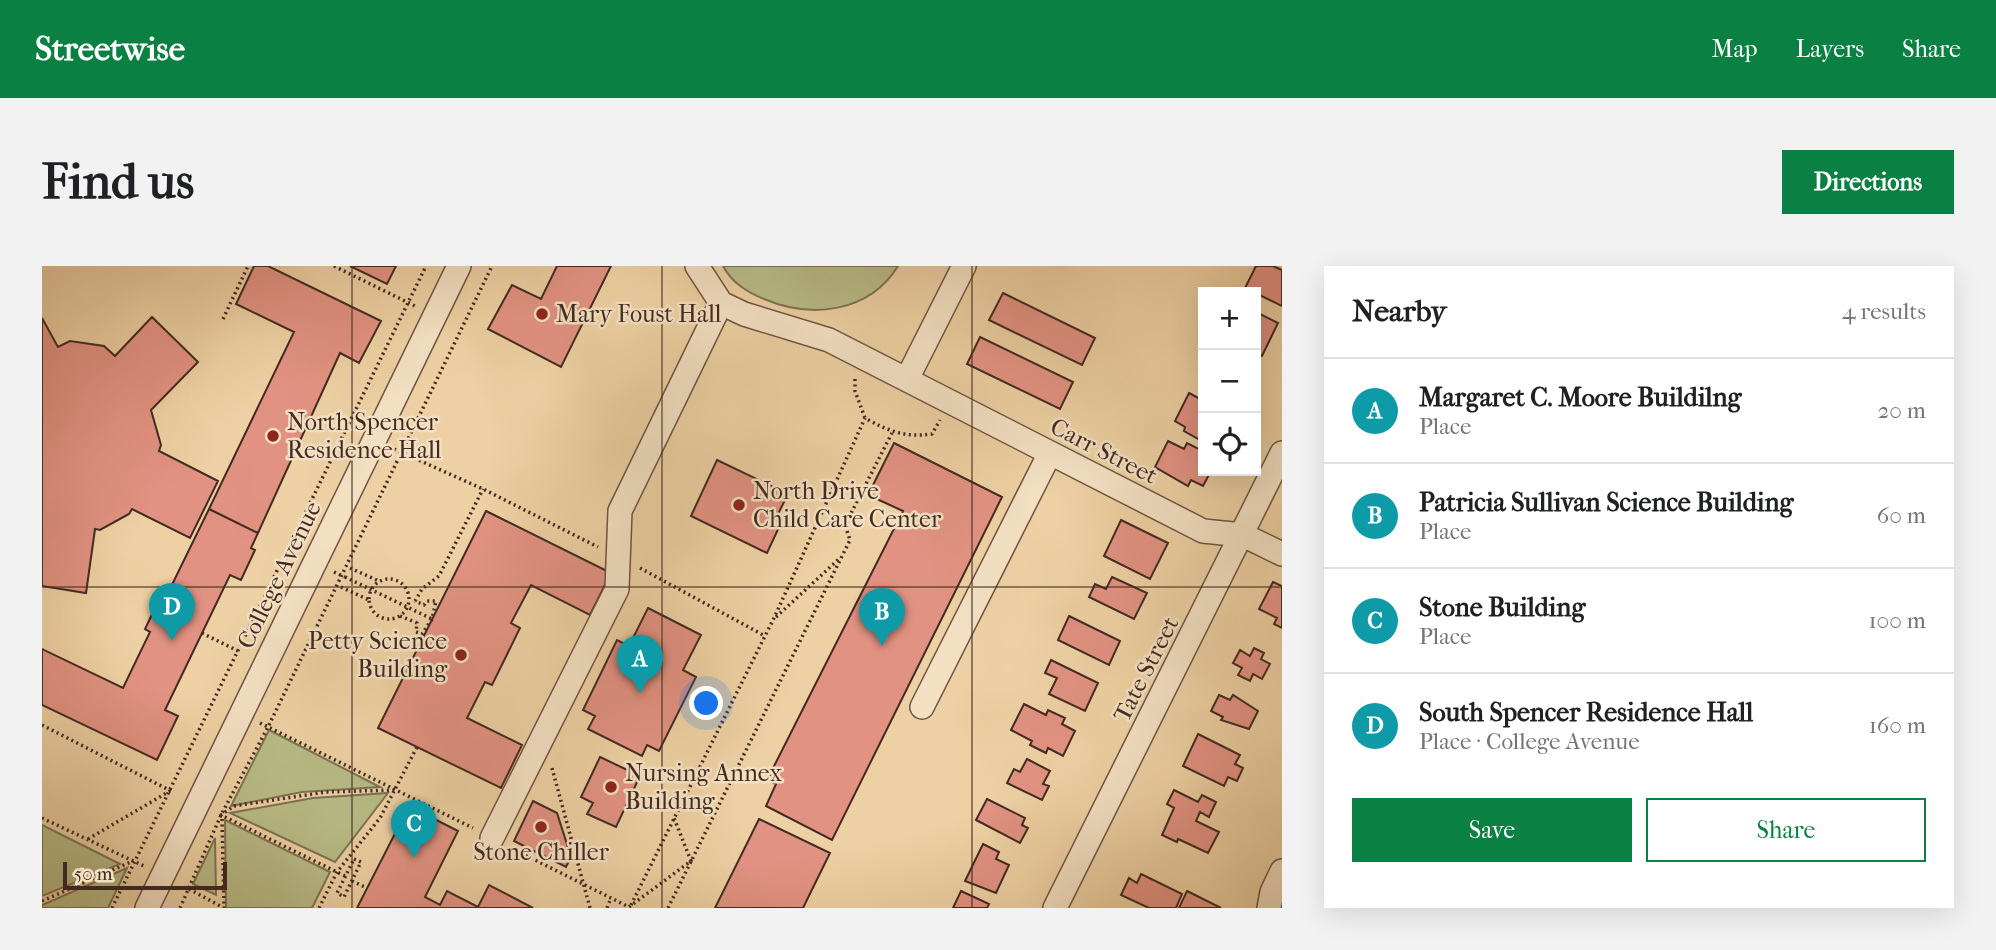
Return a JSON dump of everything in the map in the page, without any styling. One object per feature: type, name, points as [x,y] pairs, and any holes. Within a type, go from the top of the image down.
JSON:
[{"type":"street","name":"College Avenue","points":[[147,908],[460,266]]},
{"type":"street","points":[[492,838],[617,589],[618,528],[626,496],[721,303],[697,266]]},
{"type":"street","points":[[907,379],[964,266]]},
{"type":"street","name":"Carr Street","points":[[721,303],[744,314],[830,340],[1203,531],[1243,535],[1282,554]]},
{"type":"street","points":[[922,707],[1050,453]]},
{"type":"street","name":"Tate Street","points":[[1055,908],[1282,453]]},
{"type":"street","points":[[1269,908],[1272,892],[1282,871]]},
{"type":"path","points":[[223,319],[248,266]]},
{"type":"path","points":[[334,266],[462,328]]},
{"type":"path","points":[[113,907],[426,266]]},
{"type":"path","points":[[180,908],[222,815],[268,727],[492,266]]},
{"type":"path","points":[[629,908],[774,618],[864,418],[855,391],[862,357]]},
{"type":"path","points":[[864,418],[892,433],[914,437],[932,434],[950,403]]},
{"type":"path","points":[[348,427],[483,489],[618,557],[765,636]]},
{"type":"path","points":[[668,908],[850,540],[845,525],[892,433]]},
{"type":"path","points":[[415,601],[422,589],[439,576],[483,489]]},
{"type":"path","points":[[774,618],[842,556]]},
{"type":"path","points":[[350,568],[379,581]]},
{"type":"path","points":[[345,577],[432,619]]},
{"type":"path","points":[[386,579],[399,581],[409,598],[424,605],[427,601],[436,601],[432,619],[419,634],[415,629],[417,623],[400,616],[381,617],[372,609],[369,600],[371,590],[379,581],[386,579]]},
{"type":"path","points":[[341,587],[369,600]]},
{"type":"path","points":[[400,616],[409,598]]},
{"type":"path","points":[[202,633],[238,651]]},
{"type":"path","points":[[215,700],[629,908]]},
{"type":"path","points":[[42,725],[345,876]]},
{"type":"path","points":[[544,734],[590,908]]},
{"type":"path","points":[[319,908],[337,872],[380,818],[397,790],[417,747]]},
{"type":"path","points":[[88,839],[171,790]]},
{"type":"path","points":[[222,815],[234,806],[326,792],[397,790]]},
{"type":"path","points":[[42,818],[163,875],[224,908],[222,815]]},
{"type":"path","points":[[674,818],[691,861]]},
{"type":"path","points":[[354,859],[361,862],[344,897],[337,893],[345,876],[354,859]]},
{"type":"path","points":[[42,901],[134,861]]},
{"type":"path","points":[[629,908],[691,861]]},
{"type":"path","points":[[352,881],[367,888]]},
{"type":"path","points":[[607,908],[611,898]]},
{"type":"green space","points":[[723,266],[898,266],[886,282],[871,294],[838,308],[819,310],[782,305],[758,296],[735,282]]},
{"type":"green space","points":[[269,730],[380,787],[302,792],[231,806]]},
{"type":"green space","points":[[388,793],[335,862],[230,813],[313,798]]},
{"type":"green space","points":[[225,820],[330,872],[312,908],[226,908]]},
{"type":"green space","points":[[42,825],[120,864],[42,896]]},
{"type":"green space","points":[[215,838],[216,895],[193,884]]},
{"type":"green space","points":[[127,868],[108,908],[42,908],[42,905]]},
{"type":"building","name":"North Spencer Residence Hall","points":[[254,266],[268,266],[381,321],[359,363],[340,353],[258,533],[209,509],[294,332],[236,304]]},
{"type":"building","points":[[350,266],[396,266],[387,284]]},
{"type":"building","name":"Mary Foust Hall","points":[[557,266],[611,266],[561,367],[488,329],[512,285],[541,299]]},
{"type":"building","points":[[1256,266],[1273,266],[1282,270],[1282,306],[1261,296],[1261,287],[1246,287]]},
{"type":"building","points":[[1003,293],[1095,338],[1082,365],[989,320]]},
{"type":"building","points":[[1261,314],[1278,323],[1261,356]]},
{"type":"building","points":[[152,317],[198,362],[151,410],[161,445],[159,451],[218,481],[190,538],[132,509],[129,514],[100,530],[95,529],[86,593],[42,586],[42,318],[58,347],[70,341],[104,346],[115,356]]},
{"type":"building","points":[[980,337],[1073,382],[1060,409],[967,364]]},
{"type":"building","points":[[1189,393],[1198,398],[1198,439],[1184,431],[1185,427],[1175,421]]},
{"type":"building","points":[[1168,441],[1184,449],[1187,443],[1198,448],[1198,476],[1208,476],[1203,486],[1191,480],[1188,486],[1155,467]]},
{"type":"building","points":[[894,443],[1002,497],[832,840],[766,806],[776,784],[767,780],[903,511],[868,495]]},
{"type":"building","name":"North Drive Child Care Center","points":[[717,460],[788,494],[775,520],[781,523],[767,553],[691,516]]},
{"type":"building","points":[[209,509],[258,533],[251,548],[255,550],[241,580],[230,575],[165,710],[178,716],[157,760],[42,705],[42,649],[123,688],[150,632],[145,629],[162,593],[167,595]]},
{"type":"building","name":"Petty Science Building","points":[[486,511],[611,573],[590,615],[531,585],[511,623],[520,628],[492,685],[485,682],[467,718],[522,745],[501,788],[378,728]]},
{"type":"building","points":[[1121,520],[1168,543],[1150,579],[1104,556]]},
{"type":"building","points":[[1112,577],[1147,593],[1134,619],[1089,597],[1095,584],[1106,589]]},
{"type":"building","points":[[1273,582],[1282,586],[1282,628],[1274,624],[1277,618],[1259,609]]},
{"type":"building","points":[[648,608],[701,635],[683,670],[696,677],[659,751],[647,745],[642,756],[588,729],[595,716],[583,710],[617,640],[629,646]]},
{"type":"building","points":[[1069,616],[1120,641],[1109,665],[1058,640]]},
{"type":"building","points":[[1254,648],[1264,653],[1261,659],[1270,664],[1262,679],[1253,674],[1250,681],[1238,675],[1242,668],[1233,663],[1240,650],[1250,656]]},
{"type":"building","points":[[1051,660],[1098,683],[1085,711],[1049,694],[1057,678],[1045,673]]},
{"type":"building","points":[[1219,695],[1230,700],[1233,695],[1258,711],[1249,729],[1221,720],[1223,717],[1211,711]]},
{"type":"building","points":[[1024,704],[1046,715],[1048,710],[1065,718],[1062,724],[1075,731],[1063,756],[1048,748],[1046,753],[1030,745],[1032,741],[1011,730]]},
{"type":"building","points":[[1198,734],[1240,755],[1235,764],[1243,768],[1237,781],[1228,777],[1224,786],[1183,766]]},
{"type":"building","name":"Nursing Annex Building","points":[[600,757],[640,776],[616,827],[587,814],[593,803],[581,797]]},
{"type":"building","points":[[1027,759],[1050,771],[1043,784],[1049,786],[1042,800],[1007,783],[1014,769],[1020,772]]},
{"type":"building","points":[[1174,790],[1198,802],[1202,795],[1216,802],[1209,817],[1200,812],[1196,821],[1219,832],[1208,853],[1178,839],[1177,842],[1162,835],[1174,808],[1167,804]]},
{"type":"building","points":[[987,799],[1025,818],[1022,825],[1028,828],[1020,843],[976,820]]},
{"type":"building","name":"Stone Chiller","points":[[533,801],[557,813],[571,857],[566,867],[514,841]]},
{"type":"building","points":[[409,806],[458,831],[425,897],[440,905],[447,891],[478,907],[489,885],[533,908],[357,908]]},
{"type":"building","points":[[759,819],[830,853],[803,908],[715,908]]},
{"type":"building","points":[[983,844],[999,852],[996,859],[1009,865],[996,893],[965,881]]},
{"type":"building","points":[[1141,874],[1182,894],[1176,908],[1149,908],[1121,895],[1129,878],[1137,883]]},
{"type":"building","points":[[961,891],[989,904],[987,908],[953,908]]},
{"type":"building","points":[[1187,891],[1221,908],[1179,908]]},
{"type":"place","name":"Mary Foust Hall","points":[[542,314]]},
{"type":"place","name":"North Spencer Residence Hall","points":[[273,436]]},
{"type":"place","name":"North Drive Child Care Center","points":[[739,505]]},
{"type":"place","name":"South Spencer Residence Hall","points":[[172,641]]},
{"type":"place","name":"Patricia Sullivan Science Building","points":[[882,646]]},
{"type":"place","name":"Petty Science Building","points":[[461,655]]},
{"type":"place","name":"Margaret C. Moore Buildilng","points":[[640,693]]},
{"type":"place","name":"Nursing Annex Building","points":[[611,787]]},
{"type":"place","name":"Stone Chiller","points":[[541,827]]},
{"type":"place","name":"Stone Building","points":[[414,858]]}]
